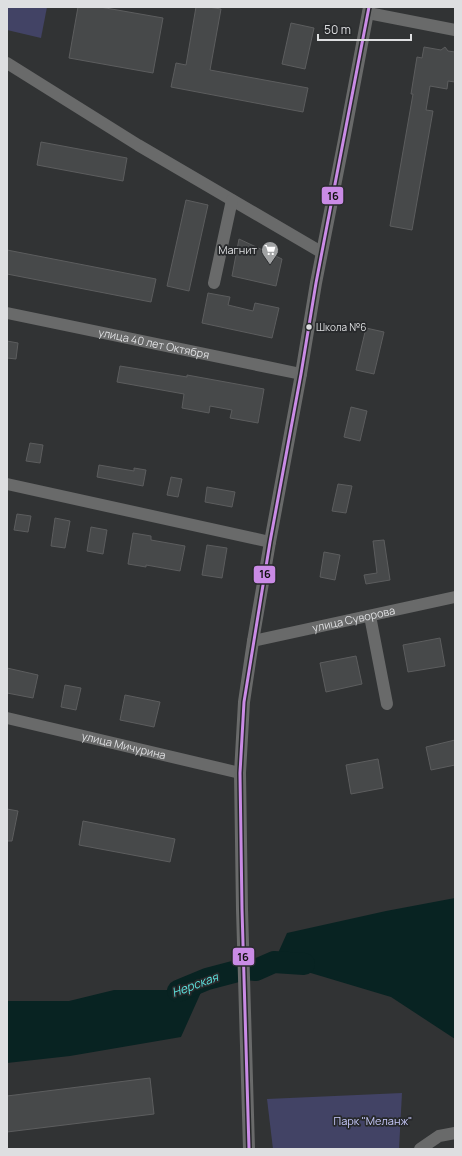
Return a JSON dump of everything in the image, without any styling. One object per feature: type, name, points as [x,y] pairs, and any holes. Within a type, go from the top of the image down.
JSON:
[{"type":"street","points":[[249,1149],[242,909],[240,773],[244,702],[253,641],[301,374],[321,252],[344,140],[368,10],[455,30]]},
{"type":"street","points":[[7,63],[138,145],[321,252]]},
{"type":"street","points":[[214,283],[232,200]]},
{"type":"street","name":"улица 40 лет Октября","points":[[7,313],[301,374]]},
{"type":"street","points":[[7,484],[270,542]]},
{"type":"street","name":"улица Суворова","points":[[253,641],[455,597]]},
{"type":"street","points":[[370,616],[387,704]]},
{"type":"street","name":"улица Мичурина","points":[[7,718],[240,773]]},
{"type":"street","points":[[420,1149],[439,1136],[455,1133]]},
{"type":"green space","points":[[7,7],[47,7],[41,38],[7,30]]},
{"type":"green space","name":"Парк \"Меланж\"","points":[[402,1093],[399,1149],[273,1149],[267,1099]]},
{"type":"water","points":[[455,898],[455,1039],[391,997],[274,962],[287,933],[386,911]]},
{"type":"water","points":[[207,979],[181,1037],[70,1056],[7,1063],[7,1001],[69,1001],[114,990],[176,990]]},
{"type":"building","points":[[78,7],[100,7],[163,18],[153,73],[69,58]]},
{"type":"building","points":[[196,7],[221,9],[210,70],[308,88],[303,112],[171,87],[176,63],[186,65]]},
{"type":"building","points":[[291,23],[314,28],[305,69],[282,64]]},
{"type":"building","points":[[424,47],[441,50],[445,47],[448,51],[455,52],[455,82],[448,81],[447,89],[430,86],[426,110],[433,111],[412,230],[390,226],[413,94],[411,94],[417,57],[422,58]]},
{"type":"building","points":[[41,142],[127,158],[123,181],[37,165]]},
{"type":"building","points":[[186,200],[208,205],[189,291],[167,286]]},
{"type":"building","points":[[239,239],[282,259],[276,286],[232,276]]},
{"type":"building","points":[[7,250],[156,279],[151,302],[7,274]]},
{"type":"building","points":[[208,293],[230,297],[228,305],[253,311],[255,303],[279,308],[272,338],[202,323]]},
{"type":"building","points":[[366,328],[384,332],[374,374],[356,370]]},
{"type":"building","points":[[7,341],[18,343],[16,359],[7,358]]},
{"type":"building","points":[[120,366],[187,377],[187,375],[264,389],[258,423],[230,418],[232,410],[210,406],[209,413],[182,408],[184,394],[117,382]]},
{"type":"building","points":[[351,407],[367,411],[360,441],[344,437]]},
{"type":"building","points":[[30,443],[43,445],[40,463],[26,461]]},
{"type":"building","points":[[99,465],[134,471],[134,468],[146,470],[143,486],[97,477]]},
{"type":"building","points":[[171,477],[182,479],[178,497],[167,495]]},
{"type":"building","points":[[338,484],[352,486],[346,513],[332,511]]},
{"type":"building","points":[[207,487],[235,492],[232,507],[205,502]]},
{"type":"building","points":[[17,514],[31,516],[28,532],[14,530]]},
{"type":"building","points":[[55,518],[70,521],[65,548],[51,546]]},
{"type":"building","points":[[91,527],[107,530],[103,554],[87,551]]},
{"type":"building","points":[[133,533],[151,536],[151,540],[185,546],[180,571],[146,565],[146,567],[128,564]]},
{"type":"building","points":[[384,540],[390,580],[366,584],[364,575],[377,573],[373,541]]},
{"type":"building","points":[[207,545],[227,548],[222,578],[202,575]]},
{"type":"building","points":[[324,552],[340,555],[335,580],[320,577]]},
{"type":"building","points":[[440,638],[445,666],[408,672],[403,645]]},
{"type":"building","points":[[356,656],[362,684],[326,692],[320,663]]},
{"type":"building","points":[[7,668],[38,675],[33,698],[7,693]]},
{"type":"building","points":[[65,685],[81,688],[76,710],[61,707]]},
{"type":"building","points":[[125,695],[160,702],[154,727],[120,720]]},
{"type":"building","points":[[455,740],[455,765],[431,770],[426,747]]},
{"type":"building","points":[[378,759],[383,788],[351,794],[346,765]]},
{"type":"building","points":[[7,809],[18,811],[12,841],[7,841]]},
{"type":"building","points":[[83,821],[175,839],[170,862],[79,845]]},
{"type":"building","points":[[150,1078],[154,1114],[7,1132],[7,1096]]},
{"type":"waterway","name":"Нерская","points":[[178,991],[207,979],[245,969],[256,970],[274,962],[304,964]]},
{"type":"transit line","name":"16","points":[[249,1149],[242,909],[240,773],[244,702],[270,542],[316,283],[369,7]]},
{"type":"place","name":"Магнит","points":[[270,265]]},
{"type":"place","name":"Школа №6","points":[[309,327]]}]
